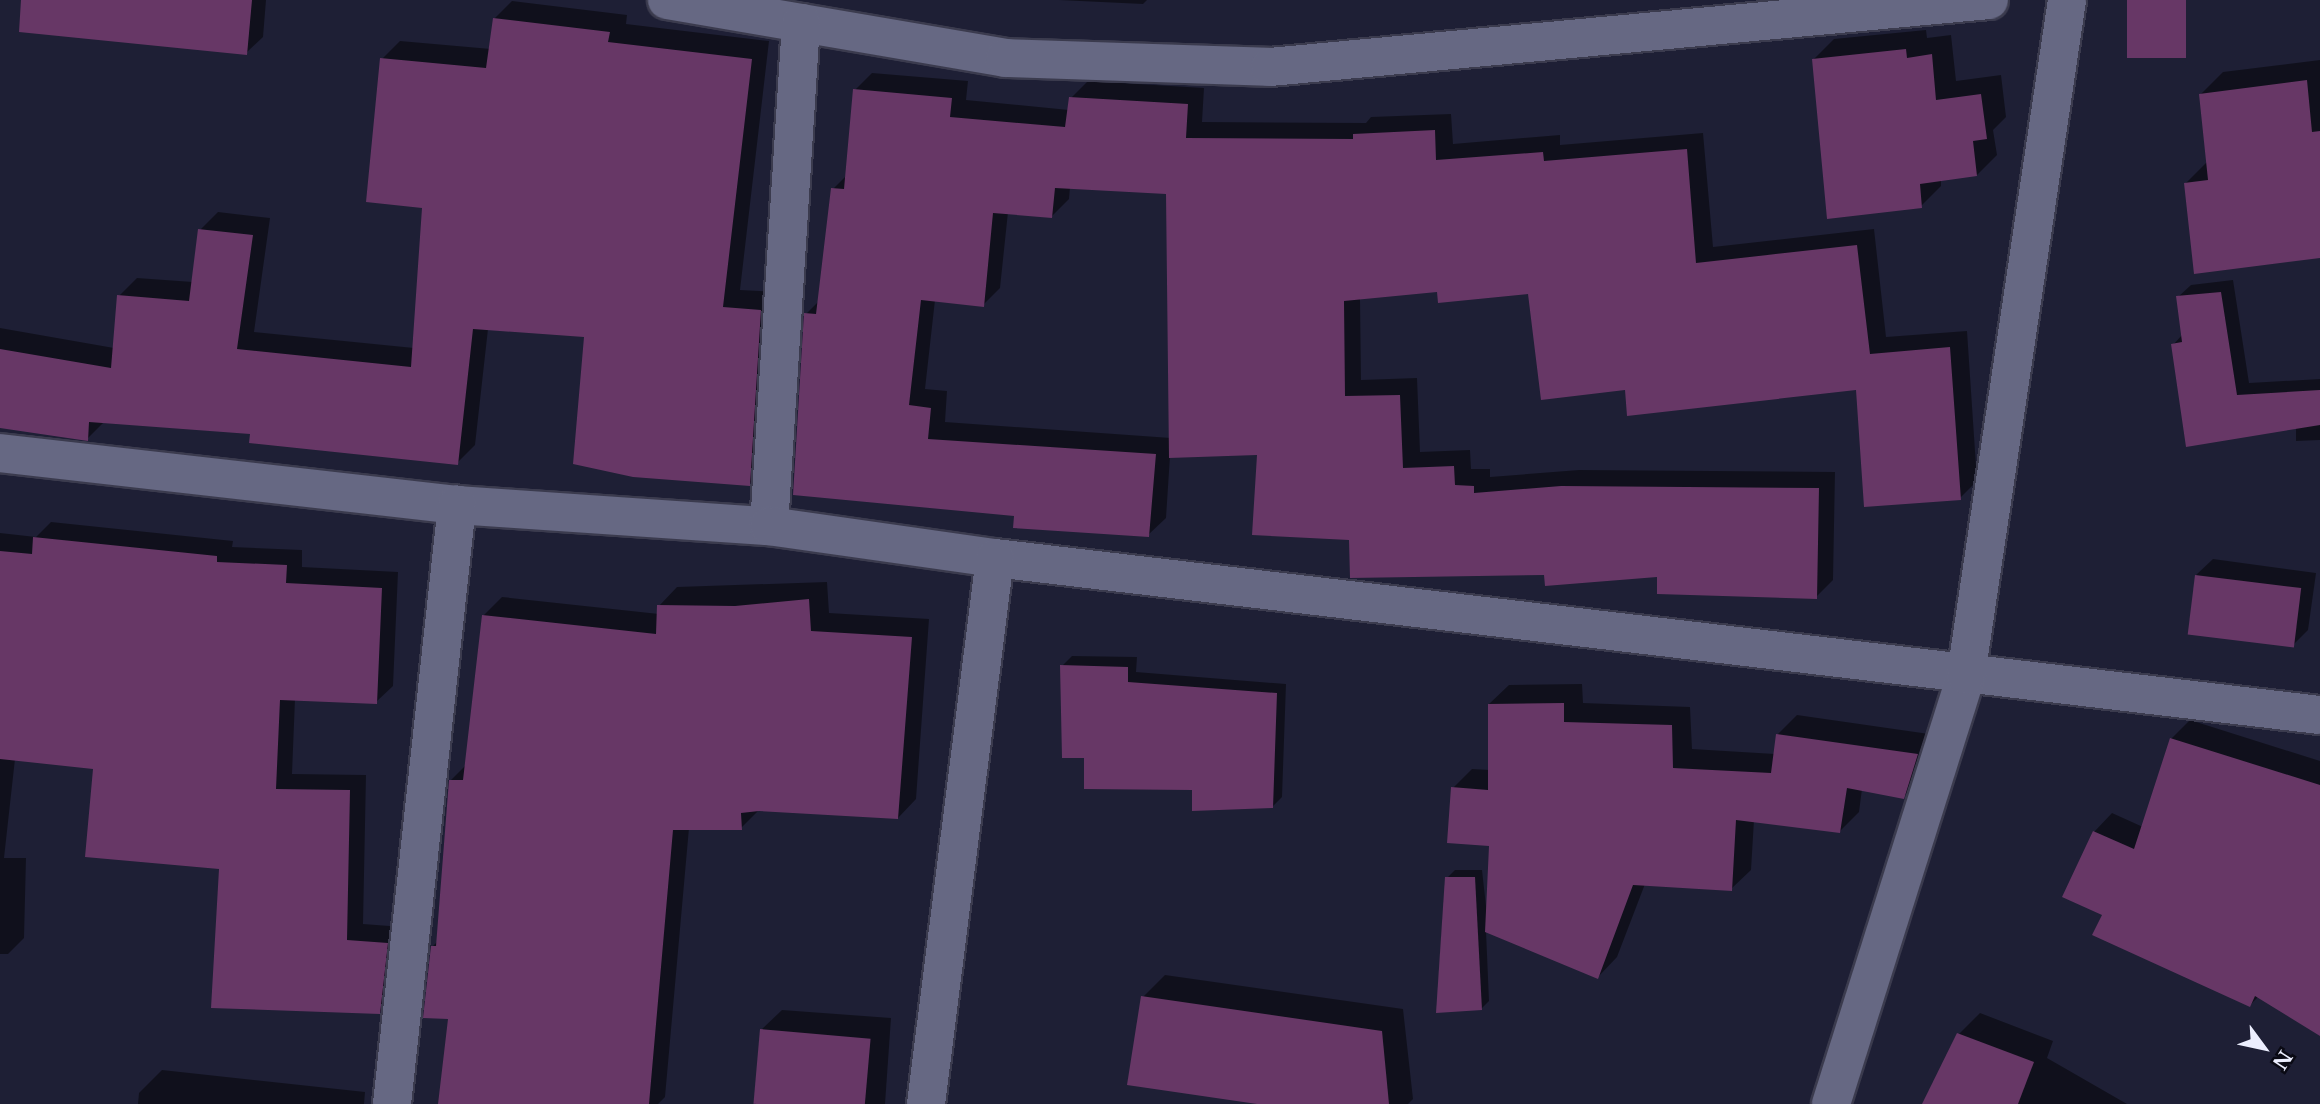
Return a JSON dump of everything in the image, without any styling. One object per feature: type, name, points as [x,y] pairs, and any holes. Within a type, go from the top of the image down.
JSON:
[{"type":"street","points":[[667,0],[1005,58],[1270,67],[1989,0]]},
{"type":"street","points":[[1831,1104],[1966,675],[2067,0]]},
{"type":"street","points":[[769,526],[802,23]]},
{"type":"street","points":[[0,453],[457,505],[769,526],[995,558],[2320,715]]},
{"type":"street","points":[[392,1104],[457,505]]},
{"type":"street","points":[[926,1104],[995,558]]},
{"type":"building","points":[[21,0],[252,0],[247,55],[19,32]]},
{"type":"building","points":[[2127,0],[2186,0],[2186,58],[2127,58]]},
{"type":"building","points":[[493,18],[610,32],[608,42],[752,59],[723,307],[761,310],[750,486],[633,477],[573,464],[584,337],[473,329],[458,465],[249,443],[250,434],[89,422],[88,441],[0,428],[0,349],[111,368],[117,295],[189,301],[198,229],[253,235],[237,349],[411,367],[422,208],[366,202],[380,58],[486,68]]},
{"type":"building","points":[[1906,49],[1907,58],[1932,54],[1936,100],[1981,94],[1987,139],[1973,141],[1977,176],[1920,184],[1922,208],[1827,219],[1812,59]]},
{"type":"building","points":[[2307,80],[2312,132],[2320,131],[2320,258],[2194,274],[2184,183],[2208,180],[2199,94]]},
{"type":"building","points":[[853,89],[952,98],[950,117],[1065,127],[1069,97],[1188,104],[1186,138],[1353,139],[1353,134],[1435,130],[1436,160],[1543,152],[1544,161],[1687,149],[1696,263],[1857,245],[1870,354],[1950,347],[1961,500],[1864,507],[1856,390],[1627,416],[1625,390],[1541,400],[1528,294],[1438,303],[1437,292],[1344,301],[1345,396],[1400,395],[1403,468],[1454,466],[1455,485],[1474,486],[1474,493],[1561,486],[1819,488],[1817,599],[1657,594],[1657,577],[1545,586],[1544,575],[1350,578],[1349,540],[1252,535],[1257,455],[1169,458],[1166,194],[1055,188],[1052,218],[993,213],[984,307],[921,300],[909,405],[931,408],[928,439],[1156,454],[1149,537],[1013,528],[1014,516],[793,495],[804,313],[816,314],[831,188],[844,189]]},
{"type":"building","points":[[2221,292],[2237,395],[2320,390],[2320,425],[2186,447],[2171,344],[2182,342],[2176,296]]},
{"type":"building","points":[[33,537],[217,556],[217,562],[287,565],[286,583],[382,588],[377,704],[280,700],[276,789],[350,790],[347,940],[388,943],[380,1014],[211,1008],[219,869],[85,857],[93,769],[0,759],[0,551],[32,554]]},
{"type":"building","points":[[2195,575],[2301,588],[2294,648],[2188,635]]},
{"type":"building","points":[[809,599],[811,631],[912,637],[898,819],[759,811],[741,813],[742,830],[673,830],[649,1104],[438,1104],[448,1019],[423,1018],[431,946],[436,946],[449,780],[463,780],[482,615],[656,634],[657,605],[735,606]]},
{"type":"building","points":[[1060,665],[1128,667],[1128,682],[1277,693],[1273,808],[1192,811],[1192,790],[1084,789],[1084,758],[1062,758]]},
{"type":"building","points":[[1564,703],[1564,722],[1672,725],[1673,768],[1771,773],[1776,734],[1918,754],[1904,799],[1847,788],[1840,833],[1736,820],[1732,891],[1633,885],[1598,979],[1485,932],[1489,846],[1447,843],[1451,787],[1488,790],[1488,704]]},
{"type":"building","points":[[2170,738],[2320,785],[2320,1036],[2255,996],[2250,1007],[2092,935],[2102,915],[2062,897],[2093,831],[2134,849]]},
{"type":"building","points":[[1445,877],[1475,877],[1482,1010],[1436,1013]]},
{"type":"building","points":[[1141,996],[1382,1031],[1389,1104],[1257,1104],[1127,1085]]},
{"type":"building","points":[[760,1029],[871,1039],[865,1104],[753,1104]]},
{"type":"building","points":[[1957,1033],[2034,1062],[2018,1104],[1922,1104]]}]
